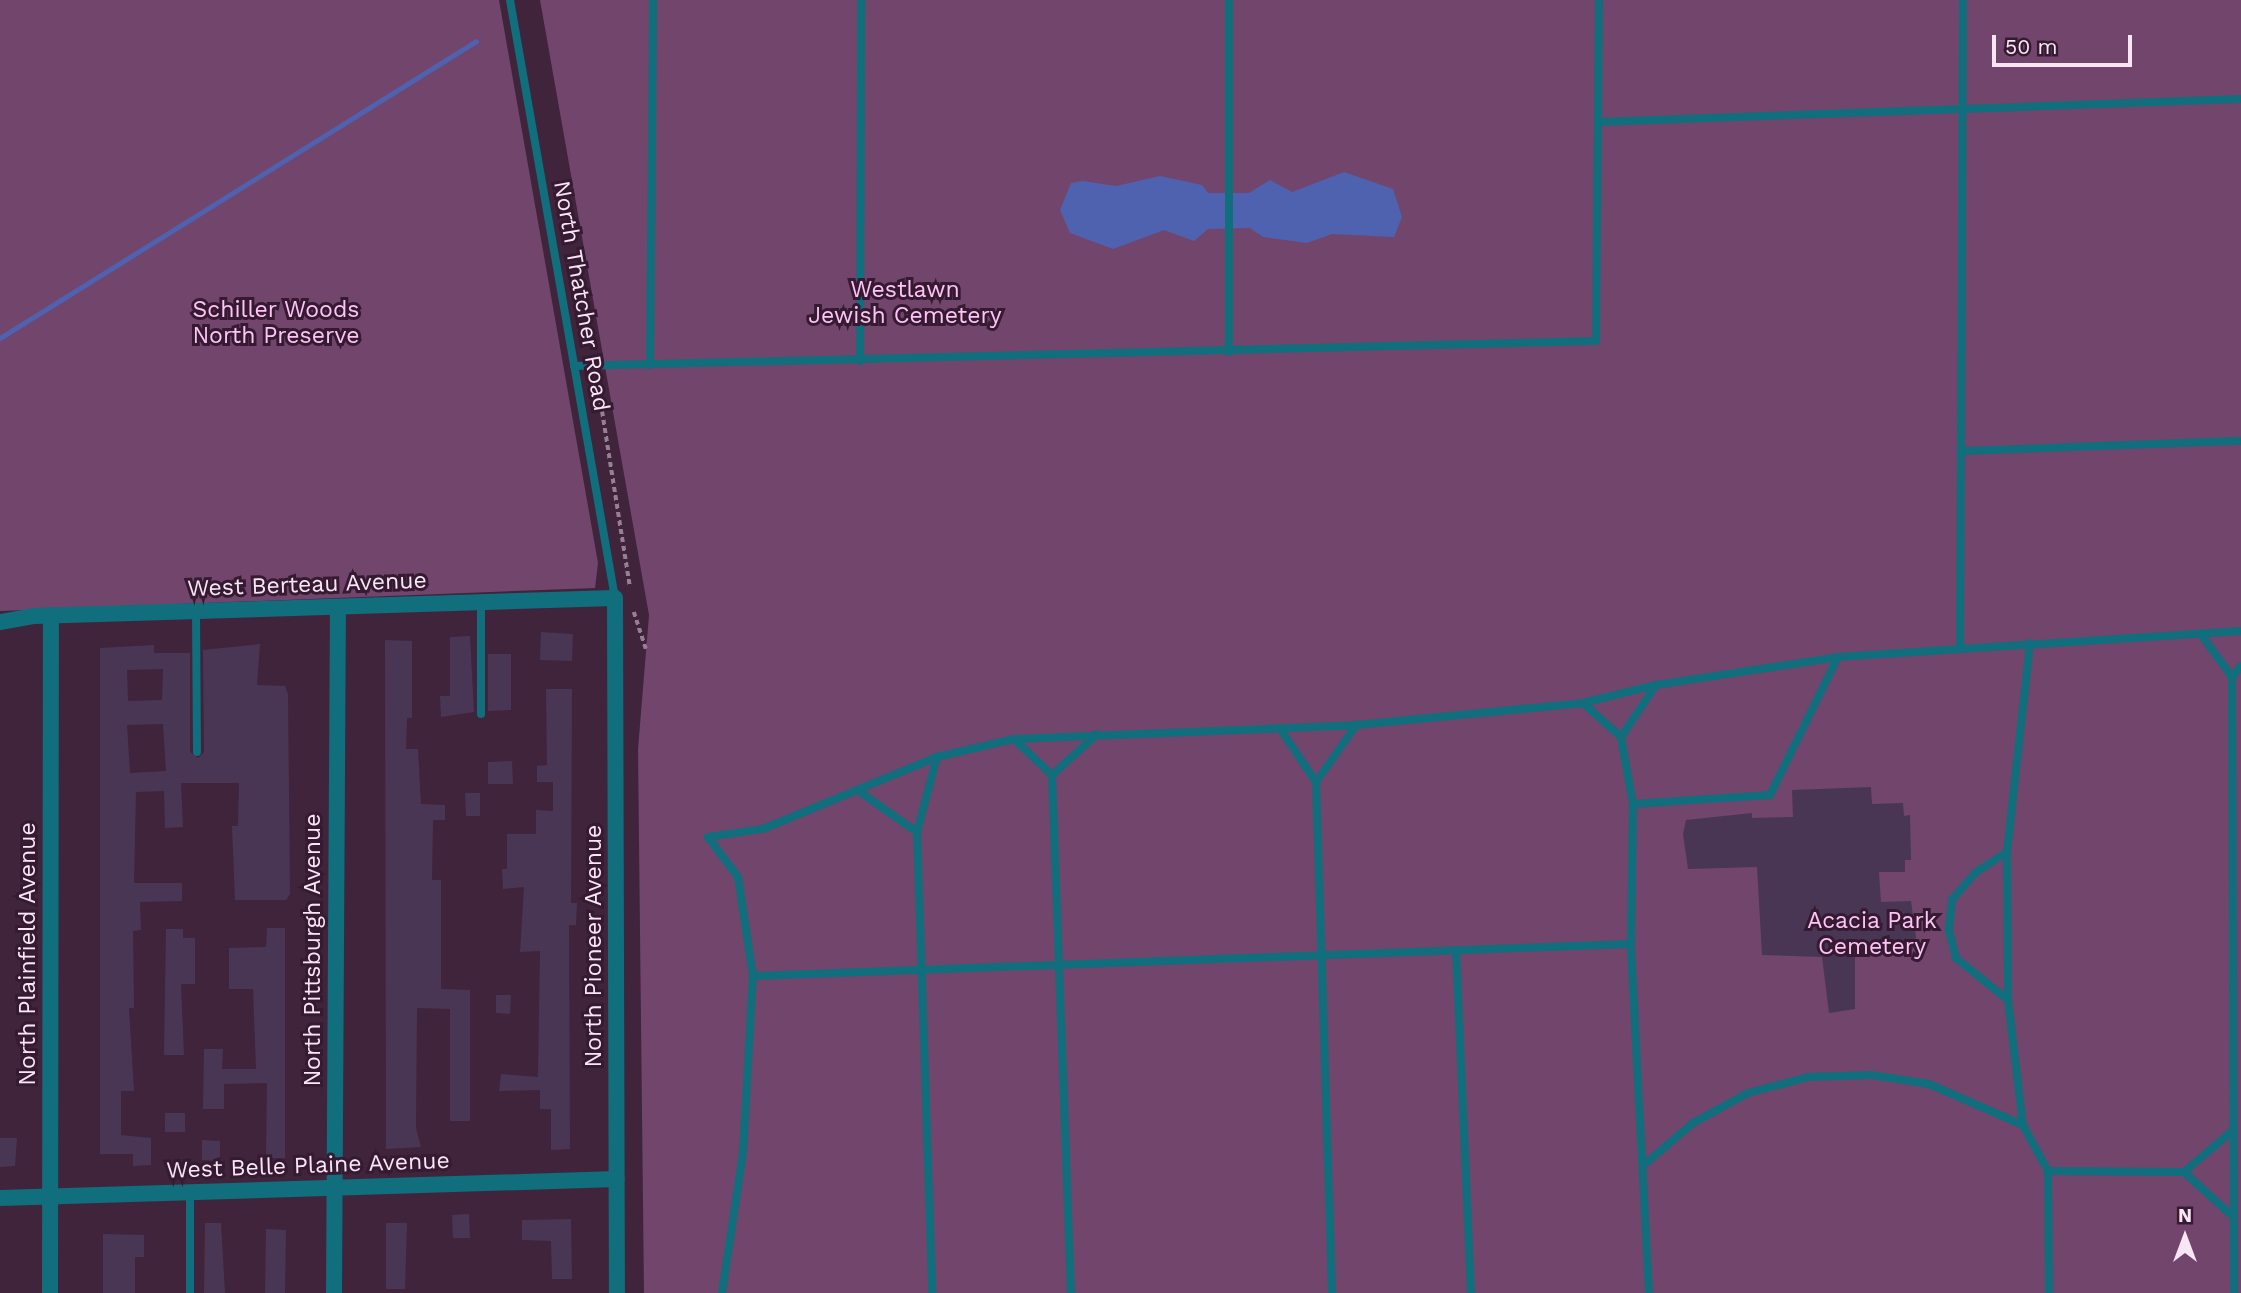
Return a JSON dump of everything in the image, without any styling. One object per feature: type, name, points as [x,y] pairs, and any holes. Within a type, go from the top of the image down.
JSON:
[{"type":"street","name":"West Berteau Avenue","points":[[0,622],[51,615],[623,597]]},
{"type":"street","name":"North Pioneer Avenue","points":[[617,1293],[623,597]]},
{"type":"street","name":"North Pittsburgh Avenue","points":[[334,1293],[338,608]]},
{"type":"street","name":"North Plainfield Avenue","points":[[50,1293],[51,615]]},
{"type":"street","name":"West Belle Plaine Avenue","points":[[0,1198],[617,1179]]},
{"type":"lane","name":"North Thatcher Road","points":[[510,0],[574,366],[623,597]]},
{"type":"lane","points":[[650,365],[653,0]]},
{"type":"lane","points":[[860,361],[861,0]]},
{"type":"lane","points":[[1229,0],[1229,352]]},
{"type":"lane","points":[[574,366],[1596,341],[1599,0]]},
{"type":"lane","points":[[1960,647],[1964,451],[1963,0]]},
{"type":"lane","points":[[1598,122],[2241,99]]},
{"type":"lane","points":[[1964,451],[2241,441]]},
{"type":"lane","points":[[481,603],[481,714]]},
{"type":"lane","points":[[195,611],[197,752]]},
{"type":"lane","points":[[722,1293],[743,1153],[753,976],[738,877],[708,837],[763,829],[860,792],[937,757],[1014,738],[1281,730],[1356,725],[1583,703],[1656,685],[1838,657],[1960,647],[2241,631]]},
{"type":"lane","points":[[2200,633],[2232,677],[2230,1214],[2234,1293]]},
{"type":"lane","points":[[2030,643],[2007,852],[2008,1000],[2023,1125],[2048,1171],[2049,1293]]},
{"type":"lane","points":[[1633,804],[1770,795],[1838,657]]},
{"type":"lane","points":[[2232,677],[2241,666]]},
{"type":"lane","points":[[1621,737],[1656,685]]},
{"type":"lane","points":[[1583,703],[1621,737],[1633,804],[1631,944],[1646,1163],[1649,1293]]},
{"type":"lane","points":[[1317,782],[1356,725]]},
{"type":"lane","points":[[1281,730],[1317,782],[1332,1293]]},
{"type":"lane","points":[[1052,775],[1097,734]]},
{"type":"lane","points":[[1014,738],[1052,775],[1071,1293]]},
{"type":"lane","points":[[932,1293],[917,832],[937,757]]},
{"type":"lane","points":[[860,792],[917,832]]},
{"type":"lane","points":[[2007,852],[1976,872],[1952,900],[1949,930],[1956,958],[2008,1000]]},
{"type":"lane","points":[[753,976],[1631,944]]},
{"type":"lane","points":[[1456,950],[1471,1293]]},
{"type":"lane","points":[[1646,1163],[1693,1123],[1748,1093],[1808,1077],[1871,1075],[1929,1084],[2023,1125]]},
{"type":"lane","points":[[2048,1171],[2185,1172],[2232,1131]]},
{"type":"lane","points":[[2185,1172],[2230,1214]]},
{"type":"lane","points":[[190,1192],[190,1293]]},
{"type":"path","points":[[607,366],[594,382],[623,597]]},
{"type":"path","points":[[634,610],[646,649]]},
{"type":"green space","name":"Schiller Woods North Preserve","points":[[0,0],[499,0],[598,563],[595,588],[0,611]]},
{"type":"green space","points":[[540,0],[2241,0],[2241,1293],[644,1293],[638,749],[649,615]]},
{"type":"water","points":[[1344,172],[1393,189],[1402,217],[1394,237],[1332,234],[1307,243],[1263,237],[1250,228],[1208,229],[1194,241],[1164,230],[1113,249],[1070,233],[1060,210],[1071,183],[1083,181],[1116,186],[1160,176],[1202,185],[1208,193],[1249,193],[1270,180],[1292,192]]},
{"type":"building","points":[[541,632],[573,634],[572,661],[540,660]]},
{"type":"building","points":[[470,636],[474,712],[441,717],[440,696],[450,696],[450,637]]},
{"type":"building","points":[[385,640],[412,641],[412,718],[407,718],[406,749],[418,749],[421,804],[445,805],[445,820],[433,820],[432,880],[441,880],[441,989],[470,990],[470,1121],[450,1121],[450,1009],[417,1008],[416,1128],[421,1147],[386,1149]]},
{"type":"building","points":[[260,644],[257,685],[285,686],[288,694],[290,894],[286,900],[235,900],[232,826],[238,826],[239,783],[181,783],[183,827],[165,828],[164,791],[136,792],[134,883],[182,883],[182,901],[140,902],[141,930],[133,931],[134,1008],[129,1008],[134,1091],[121,1091],[121,1135],[151,1138],[151,1165],[133,1166],[133,1154],[100,1154],[100,648],[154,645],[154,653],[190,653],[190,752],[198,758],[204,752],[203,650]],"holes":[[[163,669],[162,700],[128,701],[127,670]],[[163,724],[166,771],[130,773],[127,725]]]},
{"type":"building","points":[[488,654],[511,654],[511,710],[488,711]]},
{"type":"building","points":[[546,689],[572,689],[571,903],[577,903],[576,925],[569,925],[570,1149],[551,1150],[551,1109],[540,1109],[540,1090],[499,1091],[501,1074],[538,1077],[540,951],[520,952],[524,887],[503,889],[502,869],[507,869],[507,834],[536,834],[536,810],[553,811],[553,782],[537,782],[537,766],[547,765]]},
{"type":"building","points":[[512,761],[513,784],[488,784],[488,762]]},
{"type":"building","points":[[1871,787],[1872,804],[1903,803],[1904,816],[1910,815],[1911,860],[1905,860],[1905,872],[1879,872],[1881,902],[1911,901],[1916,937],[1913,949],[1872,950],[1873,956],[1855,957],[1855,1009],[1829,1013],[1822,957],[1762,955],[1757,867],[1688,869],[1683,834],[1686,820],[1752,813],[1752,818],[1793,817],[1792,790]]},
{"type":"building","points":[[465,793],[480,793],[480,816],[466,816]]},
{"type":"building","points":[[267,928],[285,928],[285,1158],[266,1158],[267,1083],[224,1084],[224,1109],[203,1109],[204,1049],[223,1049],[222,1069],[256,1069],[253,989],[229,989],[229,948],[266,947]]},
{"type":"building","points":[[166,929],[183,929],[183,938],[195,938],[195,984],[181,984],[184,1055],[164,1055]]},
{"type":"building","points":[[496,995],[511,995],[510,1014],[496,1013]]},
{"type":"building","points":[[165,1113],[185,1113],[185,1132],[165,1132]]},
{"type":"building","points":[[0,1138],[17,1138],[15,1166],[0,1167]]},
{"type":"building","points":[[202,1140],[220,1141],[220,1161],[202,1160]]},
{"type":"building","points":[[469,1214],[470,1238],[453,1238],[452,1215]]},
{"type":"building","points":[[571,1219],[572,1279],[552,1279],[551,1241],[522,1240],[522,1220]]},
{"type":"building","points":[[205,1223],[221,1223],[225,1293],[204,1293]]},
{"type":"building","points":[[386,1223],[407,1223],[405,1289],[386,1289]]},
{"type":"building","points":[[266,1229],[286,1230],[285,1293],[265,1293]]},
{"type":"building","points":[[103,1234],[144,1235],[144,1257],[135,1257],[135,1293],[103,1293]]},
{"type":"waterway","points":[[0,338],[476,41]]},
{"type":"park label","name":"Westlawn Jewish Cemetery","points":[[905,303]]},
{"type":"park label","name":"Acacia Park Cemetery","points":[[1872,934]]}]
